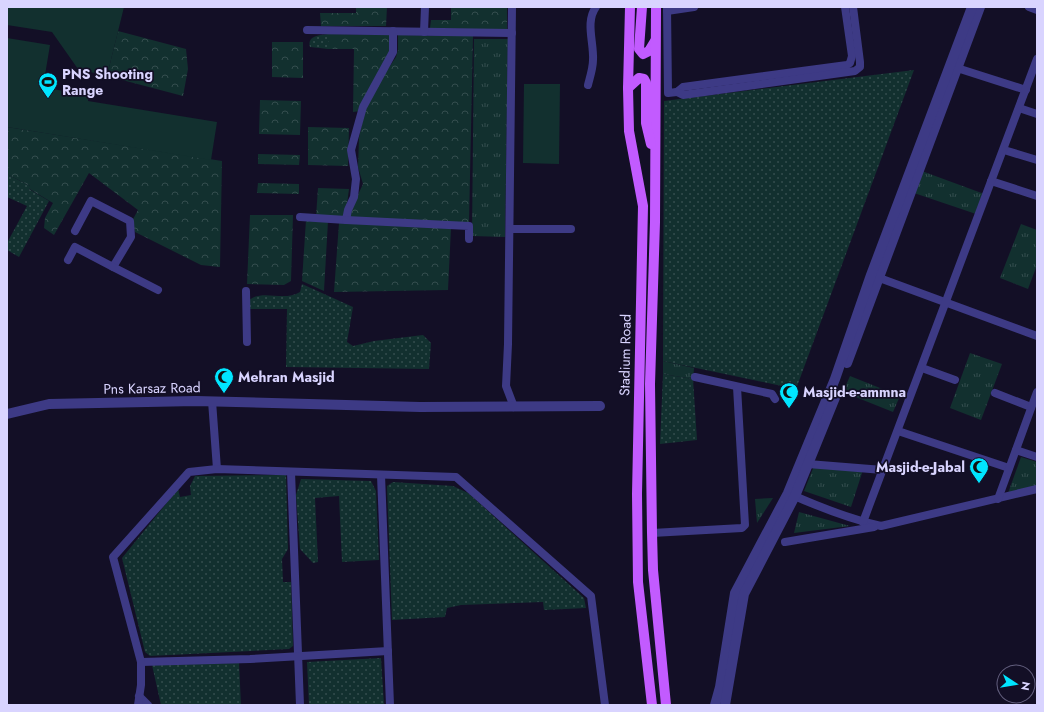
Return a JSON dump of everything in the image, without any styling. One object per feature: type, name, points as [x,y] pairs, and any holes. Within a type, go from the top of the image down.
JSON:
[{"type":"main road","name":"Stadium Road","points":[[630,7],[628,88],[630,144],[643,206],[637,494],[638,575],[652,705]]},
{"type":"main road","points":[[642,7],[639,48],[643,54],[649,51],[655,41]]},
{"type":"main road","name":"Stadium Road","points":[[656,7],[655,222],[650,384],[652,533],[653,570],[666,705]]},
{"type":"main road","points":[[628,88],[639,78],[644,79],[646,83],[646,123],[655,161]]},
{"type":"street","points":[[424,32],[425,7]]},
{"type":"street","points":[[512,7],[510,229],[506,386],[514,407]]},
{"type":"street","points":[[588,84],[593,60],[590,30],[593,12],[596,7]]},
{"type":"street","points":[[668,93],[667,9],[694,7]]},
{"type":"street","points":[[655,95],[663,96],[668,93],[677,92],[683,88],[847,65],[850,63],[852,56],[845,7]]},
{"type":"street","points":[[677,92],[683,95],[855,71],[860,67],[860,62],[853,7]]},
{"type":"street","points":[[715,705],[720,687],[735,593],[808,464],[972,7]]},
{"type":"street","points":[[875,276],[980,7]]},
{"type":"street","points":[[1029,7],[1037,10]]},
{"type":"street","points":[[307,30],[512,33]]},
{"type":"street","points":[[346,220],[348,210],[354,197],[356,179],[351,150],[363,107],[393,52],[394,31]]},
{"type":"street","points":[[863,522],[947,302],[1037,59]]},
{"type":"street","points":[[957,68],[1026,90]]},
{"type":"street","points":[[1019,108],[1037,114]]},
{"type":"street","points":[[1004,150],[1037,160]]},
{"type":"street","points":[[991,182],[1037,196]]},
{"type":"street","points":[[75,231],[91,201],[130,221],[131,237],[113,267]]},
{"type":"street","points":[[300,217],[469,226],[469,239]]},
{"type":"street","points":[[510,229],[570,229]]},
{"type":"street","points":[[68,260],[75,247],[158,290]]},
{"type":"street","points":[[875,276],[1037,336]]},
{"type":"street","points":[[246,291],[247,342]]},
{"type":"street","points":[[922,368],[955,380]]},
{"type":"street","points":[[695,377],[772,394],[775,399]]},
{"type":"street","points":[[725,705],[744,594],[791,494],[838,380]]},
{"type":"street","points":[[652,533],[742,528],[745,525],[736,387]]},
{"type":"street","points":[[998,499],[1037,392]]},
{"type":"street","points":[[995,393],[1031,407]]},
{"type":"street","points":[[212,401],[217,469]]},
{"type":"street","name":"Pns Karsaz Road","points":[[7,414],[49,404],[212,401],[420,407],[600,406]]},
{"type":"street","points":[[898,431],[1009,468]]},
{"type":"street","points":[[1016,450],[1037,457]]},
{"type":"street","points":[[808,464],[883,470]]},
{"type":"street","points":[[138,705],[141,662],[113,557],[189,472],[217,469],[456,477],[591,596],[605,705]]},
{"type":"street","points":[[291,472],[300,705]]},
{"type":"street","points":[[381,475],[390,705]]},
{"type":"street","points":[[785,542],[881,526],[1037,489]]},
{"type":"street","points":[[791,494],[863,522],[881,526]]},
{"type":"street","points":[[141,662],[388,651]]},
{"type":"street","points":[[139,696],[148,705]]},
{"type":"green space","points":[[7,7],[124,7],[107,76],[78,69],[52,32],[7,25]]},
{"type":"green space","points":[[356,7],[387,7],[386,26],[321,26],[320,13],[356,13]]},
{"type":"green space","points":[[451,7],[507,7],[507,30],[430,28],[431,20],[451,20]]},
{"type":"green space","points":[[118,31],[186,49],[188,69],[183,96],[107,76]]},
{"type":"green space","points":[[328,34],[328,49],[310,47],[310,40],[312,38]]},
{"type":"green space","points":[[328,34],[389,35],[389,53],[360,111],[353,112],[354,49],[328,49]]},
{"type":"green space","points":[[398,35],[473,36],[469,223],[347,218],[363,184],[358,167],[359,138],[368,99],[396,57],[398,50]]},
{"type":"green space","name":"PNS Shooting Range","points":[[7,38],[50,45],[43,87],[89,96],[88,101],[217,122],[211,160],[7,127]]},
{"type":"green space","points":[[474,39],[508,39],[505,237],[472,236]]},
{"type":"green space","points":[[272,42],[303,42],[303,78],[272,77]]},
{"type":"green space","points":[[914,70],[796,389],[663,361],[664,101]]},
{"type":"green space","points":[[524,84],[560,84],[559,164],[523,163]]},
{"type":"green space","points":[[260,100],[301,101],[300,135],[259,134]]},
{"type":"green space","points":[[7,127],[222,161],[220,267],[201,265],[135,232],[132,221],[138,210],[89,173],[54,235],[44,228],[45,218],[53,203],[28,188],[30,186],[7,174]]},
{"type":"green space","points":[[308,127],[349,128],[348,166],[308,165]]},
{"type":"green space","points":[[258,154],[300,155],[299,165],[258,164]]},
{"type":"green space","points":[[919,170],[987,195],[979,215],[911,192]]},
{"type":"green space","points":[[7,174],[30,186],[29,189],[49,201],[19,257],[7,250],[7,243],[27,206],[7,197]]},
{"type":"green space","points":[[258,183],[299,184],[299,194],[257,193]]},
{"type":"green space","points":[[318,188],[349,189],[345,219],[316,217]]},
{"type":"green space","points":[[250,215],[293,215],[291,281],[284,285],[247,284]]},
{"type":"green space","points":[[306,220],[328,221],[324,291],[302,281]]},
{"type":"green space","points":[[339,223],[451,228],[448,290],[334,292]]},
{"type":"green space","points":[[1021,224],[1037,230],[1037,265],[1028,289],[1000,278]]},
{"type":"green space","points":[[302,284],[353,307],[347,342],[353,346],[374,341],[423,335],[431,343],[429,369],[286,367],[287,309],[249,309],[249,300],[255,297],[267,295],[294,295],[300,292]]},
{"type":"green space","points":[[970,353],[1002,364],[981,420],[950,408]]},
{"type":"green space","points":[[663,361],[694,368],[693,379],[663,374]]},
{"type":"green space","points":[[663,374],[693,379],[697,440],[660,444]]},
{"type":"green space","points":[[850,376],[900,396],[893,412],[843,392]]},
{"type":"green space","points":[[1021,457],[1037,462],[1037,489],[1007,496]]},
{"type":"green space","points":[[814,466],[863,470],[851,507],[804,491]]},
{"type":"green space","points":[[286,475],[288,549],[282,559],[283,582],[291,582],[293,646],[289,649],[150,656],[145,652],[122,558],[178,489],[180,497],[191,495],[190,486],[195,476]]},
{"type":"green space","points":[[301,479],[371,481],[376,491],[379,560],[342,562],[339,496],[315,498],[318,562],[313,563],[300,549],[296,495]]},
{"type":"green space","points":[[393,482],[453,486],[468,493],[584,598],[586,608],[544,610],[543,602],[461,605],[447,608],[445,617],[392,620],[387,486]]},
{"type":"green space","points":[[773,498],[757,523],[755,499]]},
{"type":"green space","points":[[799,512],[850,526],[794,533]]},
{"type":"green space","points":[[381,658],[384,705],[309,705],[307,662]]},
{"type":"green space","points":[[239,663],[241,705],[161,705],[152,665]]},
{"type":"place","name":"PNS Shooting Range","points":[[48,99]]},
{"type":"place","name":"Mehran Masjid","points":[[224,394]]},
{"type":"place","name":"Masjid-e-ammna","points":[[789,409]]},
{"type":"place","name":"Masjid-e-Jabal","points":[[979,484]]}]
